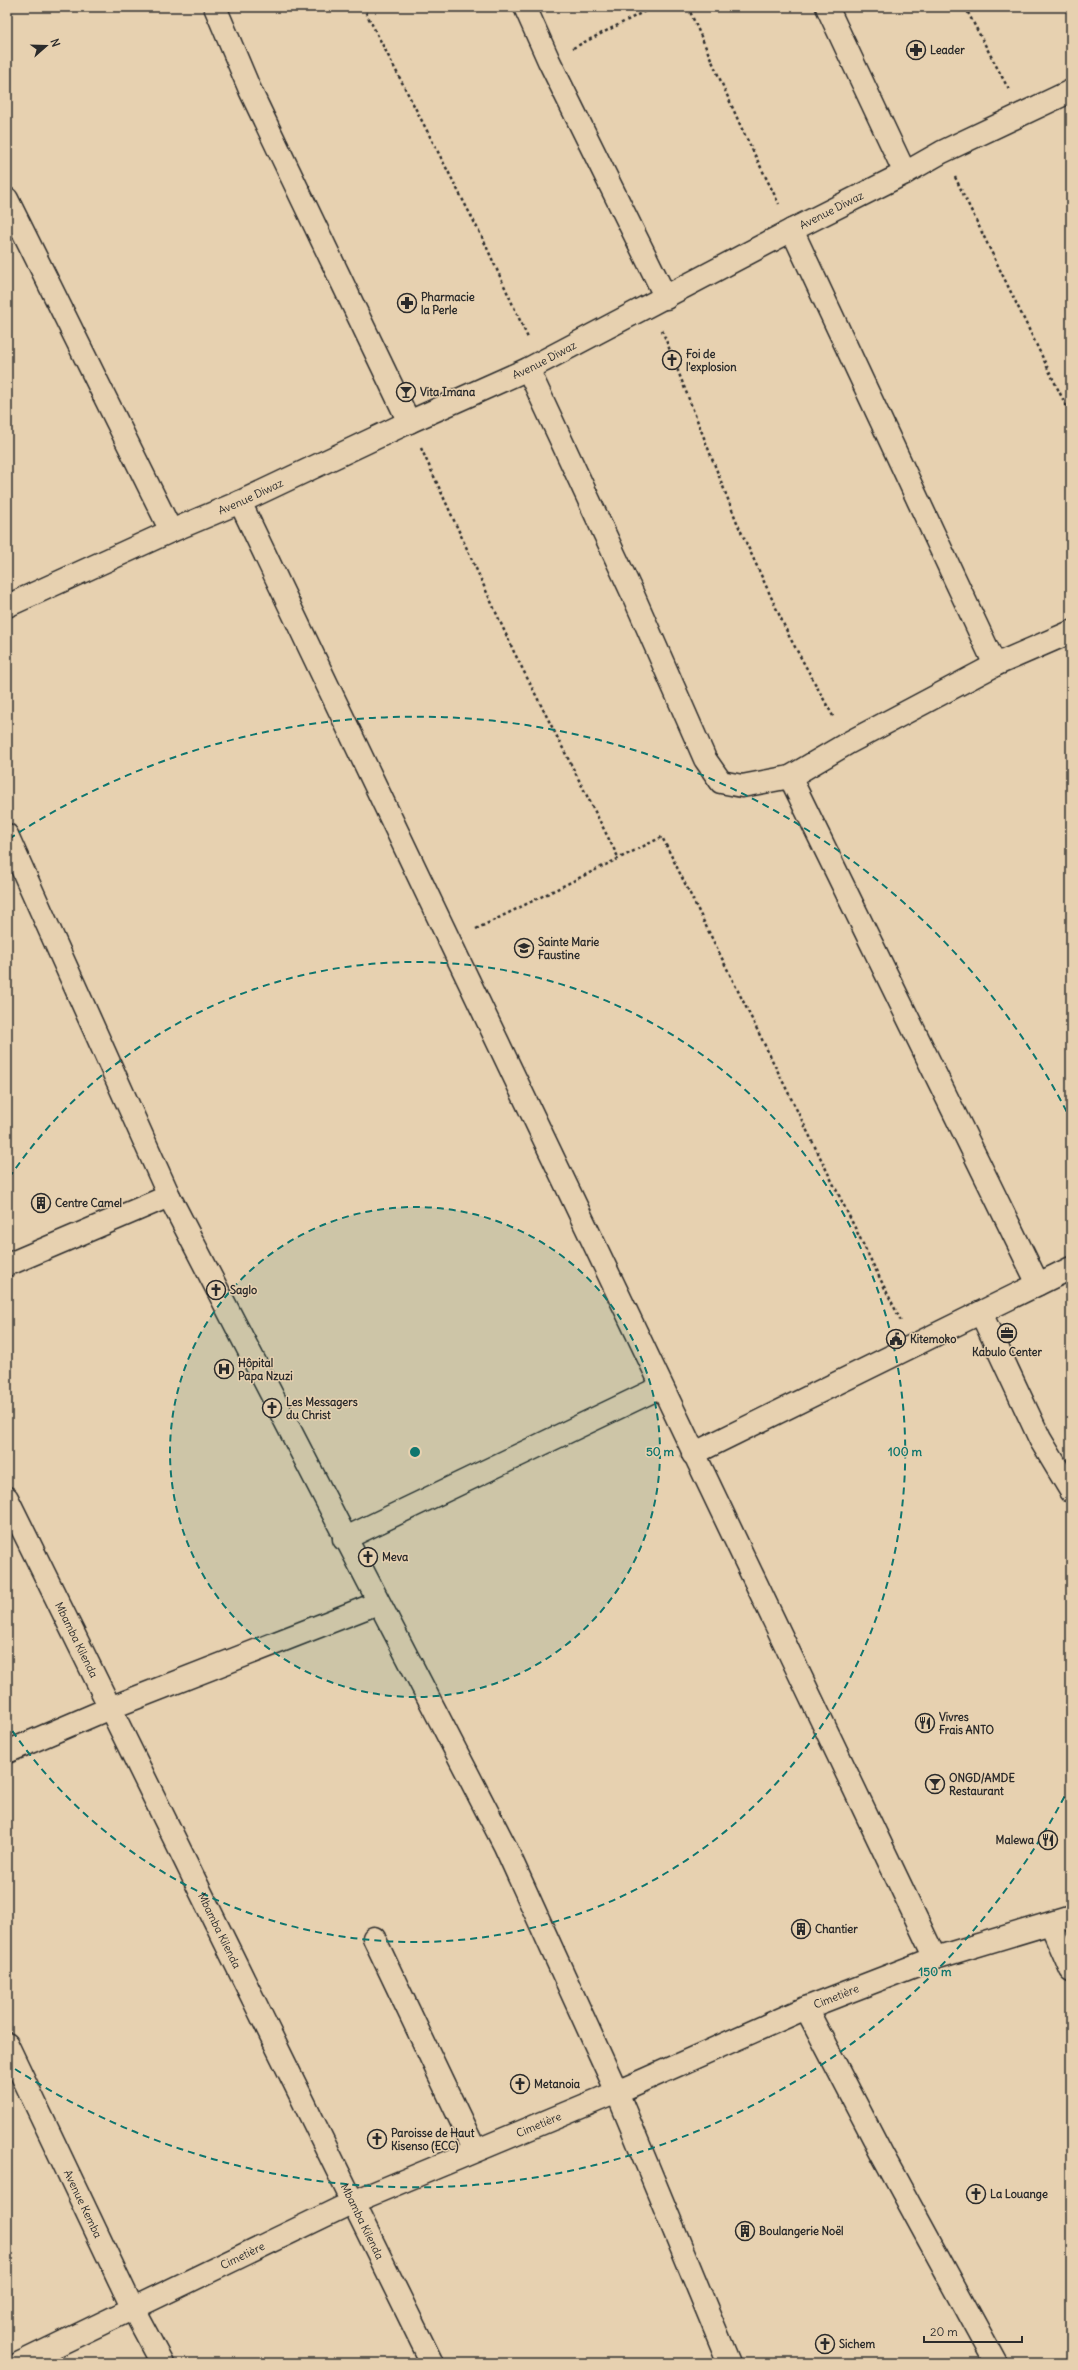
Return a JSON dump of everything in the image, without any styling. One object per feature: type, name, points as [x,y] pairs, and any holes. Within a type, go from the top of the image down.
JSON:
[{"type":"street","points":[[215,7],[250,90],[409,422]]},
{"type":"street","points":[[525,7],[659,302]]},
{"type":"street","points":[[827,7],[904,173]]},
{"type":"street","name":"Avenue Diwaz","points":[[7,606],[171,531],[240,502],[409,422],[534,366],[659,302],[792,230],[942,152],[1022,116],[1071,91]]},
{"type":"street","points":[[7,199],[171,531]]},
{"type":"street","points":[[792,230],[995,665]]},
{"type":"street","points":[[534,366],[705,759],[721,782],[742,786],[790,778],[848,743],[995,665],[1071,632]]},
{"type":"street","points":[[240,502],[448,943],[935,1958]]},
{"type":"street","points":[[790,778],[1038,1284]]},
{"type":"street","points":[[7,835],[169,1196],[344,1539],[505,1846],[617,2092],[729,2363]]},
{"type":"street","points":[[7,1265],[169,1196]]},
{"type":"street","points":[[693,1454],[1071,1268]]},
{"type":"street","points":[[980,1313],[1040,1439],[1071,1491]]},
{"type":"street","points":[[344,1539],[661,1387]]},
{"type":"street","name":"Mbamba Kilenda","points":[[7,1498],[432,2363]]},
{"type":"street","points":[[7,1752],[110,1708],[378,1603]]},
{"type":"street","points":[[1061,1921],[1071,1970]]},
{"type":"street","name":"Cimetière","points":[[20,2363],[132,2307],[353,2202],[617,2092],[806,2008],[935,1958],[1061,1921]]},
{"type":"street","points":[[374,1938],[475,2150]]},
{"type":"street","points":[[806,2008],[882,2154],[996,2363]]},
{"type":"street","name":"Avenue Kemba","points":[[7,2044],[132,2307],[162,2363]]},
{"type":"path","points":[[363,7],[482,237],[534,366]]},
{"type":"path","points":[[549,61],[653,7]]},
{"type":"path","points":[[688,7],[742,129],[792,230]]},
{"type":"path","points":[[965,7],[1022,116]]},
{"type":"path","points":[[942,152],[1071,416]]},
{"type":"path","points":[[659,302],[738,525],[789,636],[848,743]]},
{"type":"path","points":[[409,422],[514,652],[618,858]]},
{"type":"path","points":[[448,943],[662,837],[914,1346]]},
{"type":"place","name":"Leader","points":[[916,50]]},
{"type":"place","name":"Pharmacie la Perle","points":[[407,303]]},
{"type":"place","name":"Foi de l'explosion","points":[[672,360]]},
{"type":"place","name":"Vita Imana","points":[[406,392]]},
{"type":"place","name":"Sainte Marie Faustine","points":[[524,948]]},
{"type":"place","name":"Centre Camel","points":[[41,1203]]},
{"type":"place","name":"Saglo","points":[[216,1290]]},
{"type":"place","name":"Kabulo Center","points":[[1007,1333]]},
{"type":"place","name":"Kitemoko","points":[[896,1339]]},
{"type":"place","name":"Hôpital Papa Nzuzi","points":[[224,1369]]},
{"type":"place","name":"Les Messagers du Christ","points":[[272,1408]]},
{"type":"place","name":"Meva","points":[[368,1557]]},
{"type":"place","name":"Vivres Frais ANTO","points":[[925,1723]]},
{"type":"place","name":"ONGD/AMDE Restaurant","points":[[935,1784]]},
{"type":"place","name":"Malewa","points":[[1048,1840]]},
{"type":"place","name":"Chantier","points":[[801,1929]]},
{"type":"place","name":"Metanoia","points":[[520,2084]]},
{"type":"place","name":"Paroisse de Haut Kisenso (ECC)","points":[[377,2139]]},
{"type":"place","name":"La Louange","points":[[976,2194]]},
{"type":"place","name":"Boulangerie Noël","points":[[745,2231]]},
{"type":"place","name":"Sichem","points":[[825,2344]]}]
